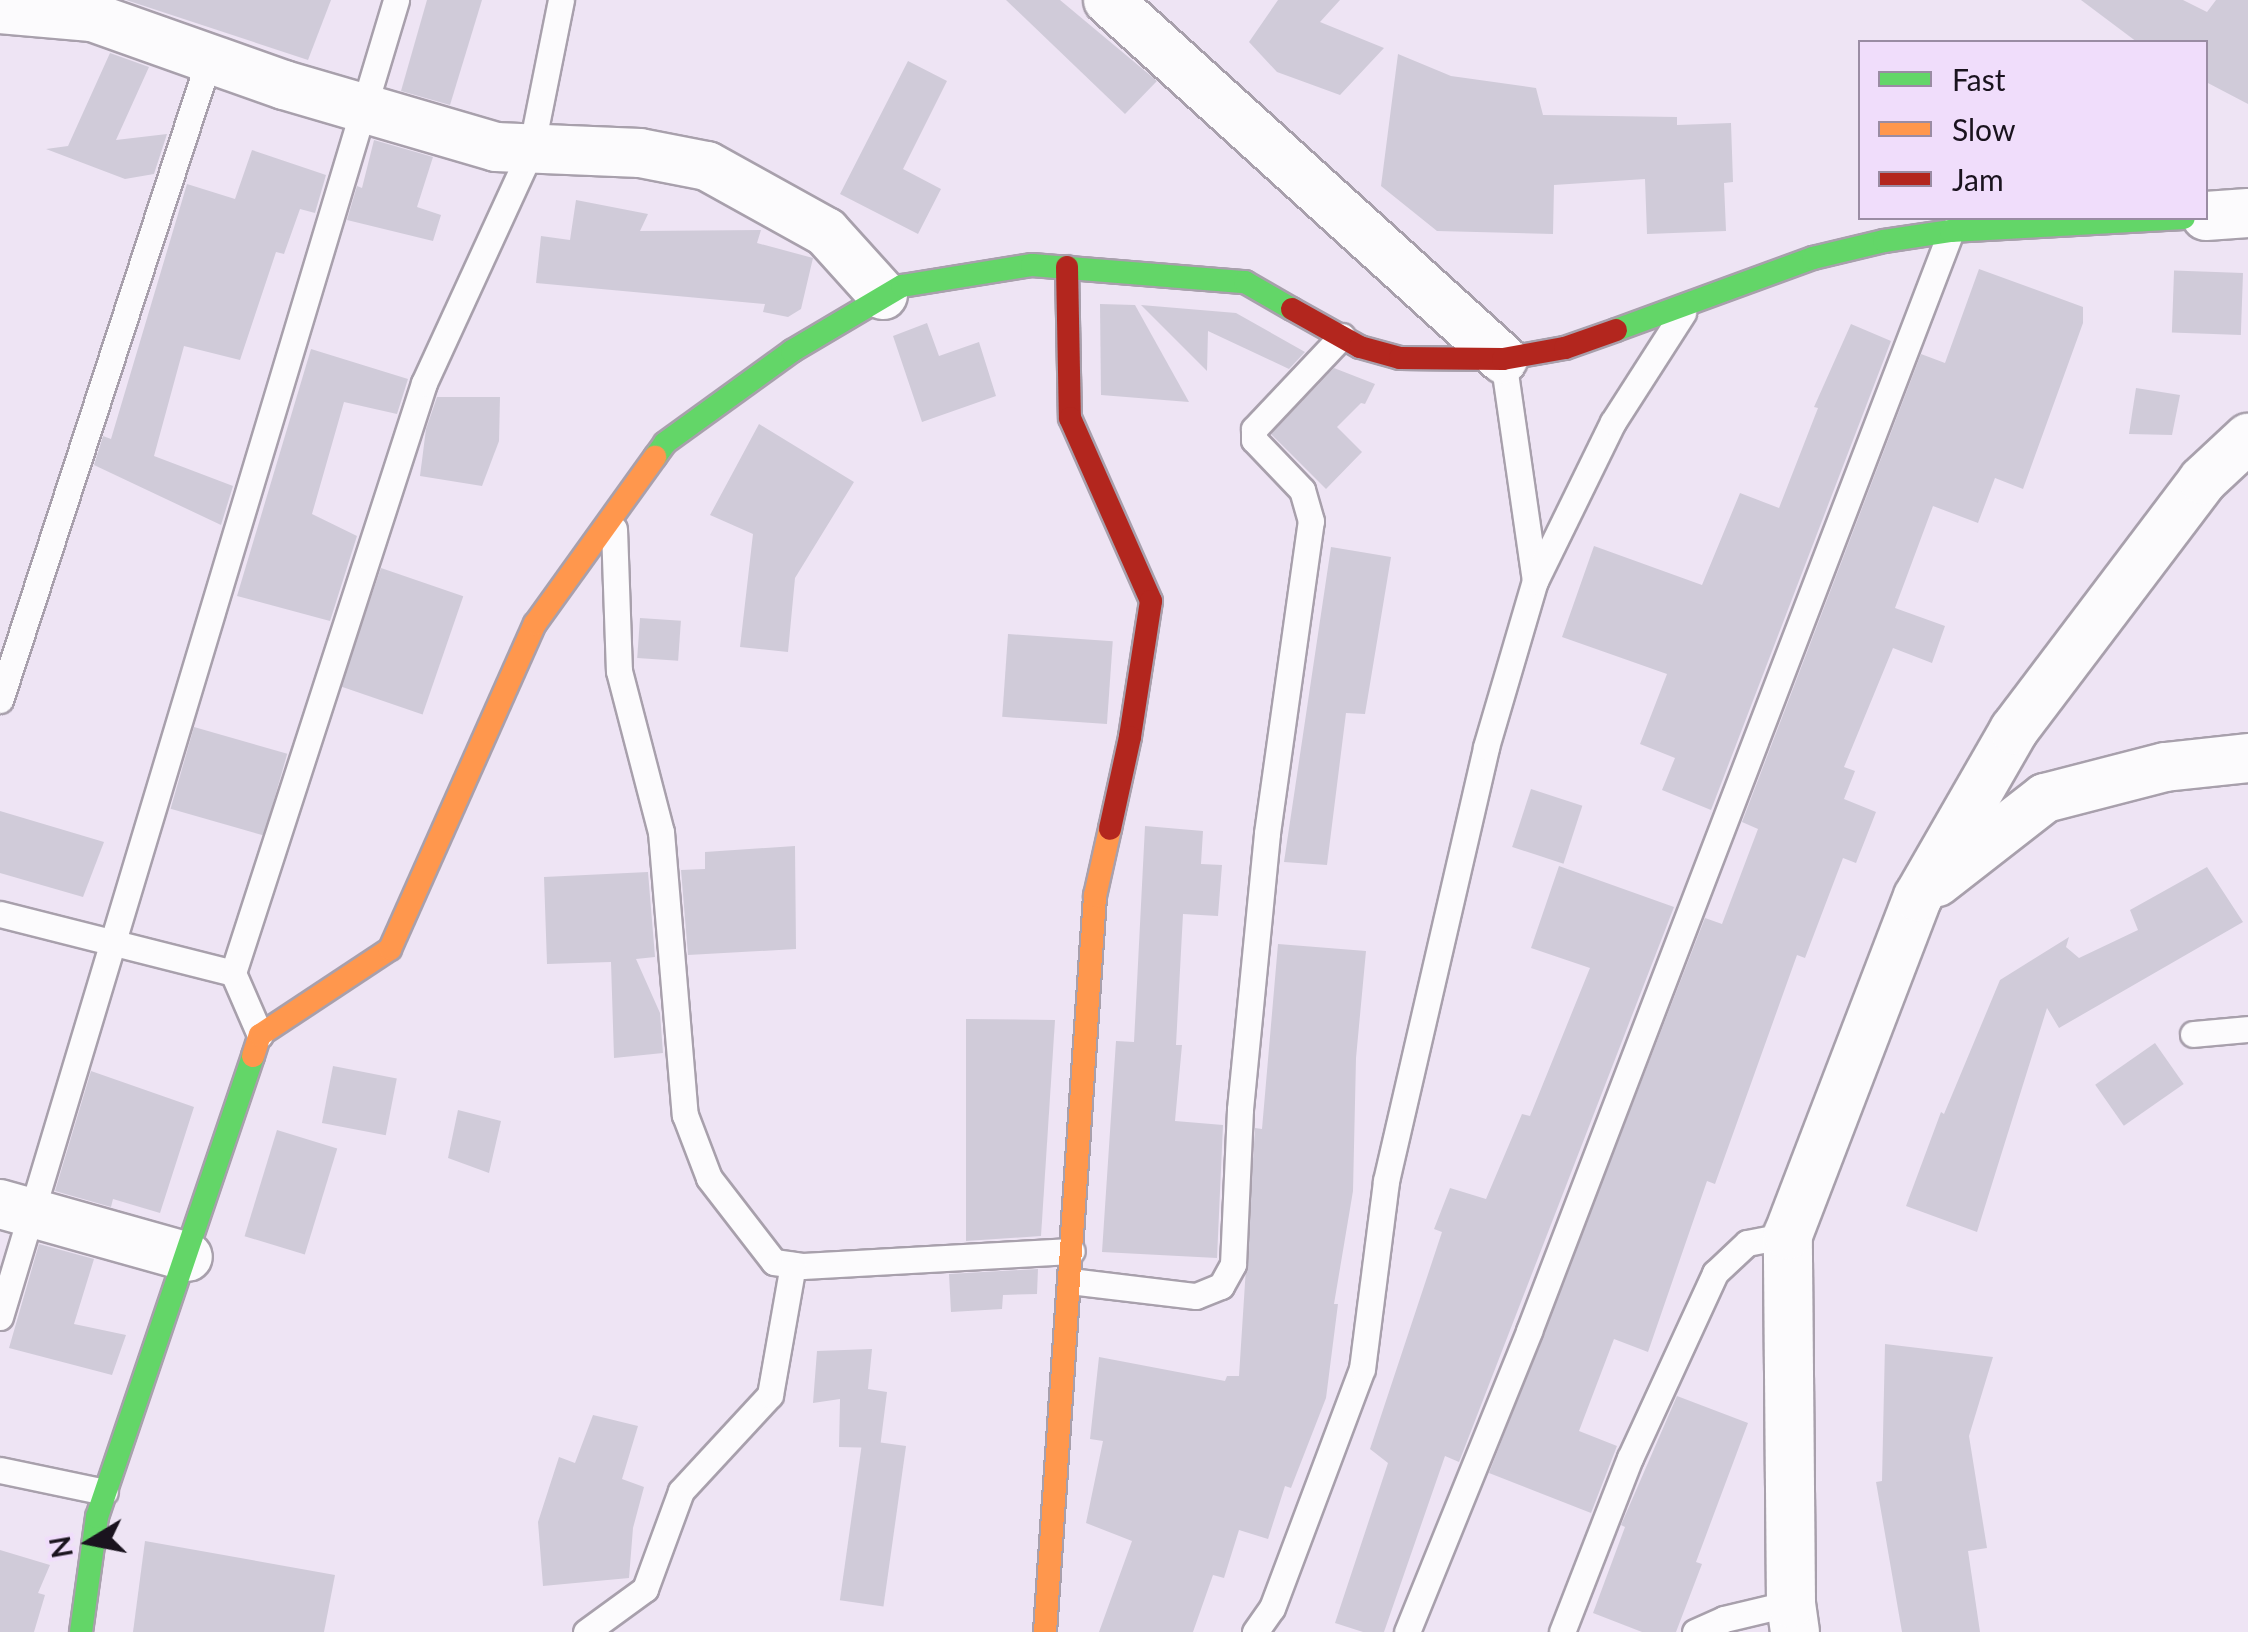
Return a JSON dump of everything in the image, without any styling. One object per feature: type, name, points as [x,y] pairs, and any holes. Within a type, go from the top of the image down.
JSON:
[{"type":"street","points":[[1108,0],[1503,359]]},
{"type":"street","points":[[0,8],[77,8],[92,17],[209,58],[496,147],[640,153],[707,166],[826,232],[883,295]]},
{"type":"street","points":[[2208,216],[2248,213]]},
{"type":"street","points":[[80,1632],[96,1517],[188,1257],[260,1035],[390,949],[535,624],[664,443],[792,352],[902,286],[1014,268],[1066,267],[1246,282],[1360,347],[1400,358],[1503,359],[1565,348],[1812,258],[1951,232],[2151,220]]},
{"type":"street","points":[[1045,1632],[1094,896],[1130,737],[1151,601],[1070,418],[1066,267]]},
{"type":"street","points":[[1793,1617],[1788,1235],[1918,897],[2014,730],[2202,480],[2248,438]]},
{"type":"street","points":[[1918,897],[2046,798],[2166,766],[2248,758]]},
{"type":"street","points":[[16,1208],[188,1257]]},
{"type":"lane","points":[[0,1318],[16,1208],[113,942],[396,0]]},
{"type":"lane","points":[[260,1035],[233,973],[424,383],[531,150],[561,0]]},
{"type":"lane","points":[[0,700],[209,58]]},
{"type":"lane","points":[[1407,1632],[1536,1312],[1951,232]]},
{"type":"lane","points":[[1254,1632],[1272,1608],[1362,1369],[1386,1181],[1486,747],[1535,581],[1613,422],[1688,303]]},
{"type":"lane","points":[[1070,1281],[1196,1296],[1221,1286],[1233,1264],[1240,1108],[1267,833],[1311,521],[1302,490],[1254,440],[1254,429],[1342,336]]},
{"type":"lane","points":[[1503,359],[1535,581]]},
{"type":"lane","points":[[614,514],[619,671],[661,832],[685,1115],[709,1178],[774,1262],[1072,1251]]},
{"type":"lane","points":[[0,914],[233,973]]},
{"type":"lane","points":[[2193,1034],[2248,1029]]},
{"type":"lane","points":[[1562,1632],[1630,1458],[1715,1273],[1746,1243],[1788,1235]]},
{"type":"lane","points":[[586,1632],[644,1590],[681,1491],[770,1395],[792,1264]]},
{"type":"lane","points":[[0,1470],[105,1492]]},
{"type":"lane","points":[[1694,1632],[1724,1619],[1793,1617]]},
{"type":"building","points":[[126,0],[331,0],[308,60]]},
{"type":"building","points":[[427,0],[482,0],[450,105],[401,91]]},
{"type":"building","points":[[1006,0],[1060,0],[1157,81],[1125,114]]},
{"type":"building","points":[[1278,0],[1340,0],[1320,22],[1384,48],[1340,95],[1277,72],[1249,42]]},
{"type":"building","points":[[2081,0],[2183,0],[2207,12],[2216,0],[2248,0],[2248,104],[2208,83],[2208,40],[2134,40]]},
{"type":"building","points":[[110,53],[149,67],[116,140],[167,134],[154,174],[125,179],[46,149],[68,146]]},
{"type":"building","points":[[1398,54],[1451,76],[1536,88],[1543,115],[1677,117],[1677,125],[1731,123],[1733,182],[1724,183],[1726,231],[1647,234],[1645,179],[1554,185],[1553,234],[1437,231],[1381,186]]},
{"type":"building","points":[[908,61],[947,81],[903,169],[941,189],[918,234],[840,194]]},
{"type":"building","points":[[374,140],[433,157],[417,207],[441,215],[433,241],[347,220],[357,186],[362,188]]},
{"type":"building","points":[[252,150],[326,175],[315,213],[300,209],[284,254],[276,252],[240,360],[184,346],[154,456],[233,486],[221,525],[94,465],[103,436],[111,439],[187,184],[235,199]]},
{"type":"building","points":[[576,200],[648,214],[640,231],[761,230],[757,243],[813,258],[801,309],[788,317],[763,312],[765,304],[536,283],[541,236],[570,240]]},
{"type":"building","points":[[1979,269],[2083,307],[2083,323],[2023,489],[1995,478],[1978,523],[1933,506],[1895,608],[1945,626],[1932,663],[1893,648],[1844,767],[1855,771],[1844,799],[1876,812],[1856,863],[1843,858],[1805,958],[1797,955],[1715,1184],[1707,1181],[1648,1352],[1614,1339],[1579,1431],[1617,1446],[1591,1513],[1489,1473],[1705,918],[1722,924],[1758,829],[1742,822],[1921,354],[1945,363]]},
{"type":"building","points":[[2174,271],[2243,273],[2241,335],[2172,333]]},
{"type":"building","points":[[1100,304],[1135,305],[1189,402],[1101,395]]},
{"type":"building","points":[[1141,305],[1236,313],[1305,352],[1289,369],[1208,331],[1207,371]]},
{"type":"building","points":[[927,323],[939,356],[979,342],[996,396],[922,422],[893,336]]},
{"type":"building","points":[[1851,324],[1891,341],[1711,810],[1662,790],[1675,758],[1640,744],[1667,674],[1562,637],[1594,546],[1702,585],[1740,493],[1779,508],[1818,408],[1814,407]]},
{"type":"building","points":[[311,349],[408,379],[397,414],[344,402],[312,514],[357,536],[330,621],[237,596]]},
{"type":"building","points":[[1334,368],[1375,384],[1365,404],[1361,403],[1337,427],[1362,452],[1326,489],[1271,434]]},
{"type":"building","points":[[2136,388],[2180,395],[2172,435],[2129,434]]},
{"type":"building","points":[[437,397],[500,397],[499,441],[482,486],[420,476],[426,429]]},
{"type":"building","points":[[759,424],[854,482],[795,578],[788,652],[740,647],[753,534],[710,515]]},
{"type":"building","points":[[1331,547],[1391,557],[1365,714],[1346,713],[1327,865],[1284,862]]},
{"type":"building","points":[[381,568],[463,596],[423,715],[340,686]]},
{"type":"building","points":[[640,618],[681,621],[678,661],[637,658]]},
{"type":"building","points":[[1008,634],[1113,641],[1107,724],[1002,717]]},
{"type":"building","points":[[194,727],[287,754],[264,835],[171,809]]},
{"type":"building","points":[[1531,789],[1582,806],[1564,864],[1512,847]]},
{"type":"building","points":[[0,811],[104,842],[83,897],[0,873]]},
{"type":"building","points":[[1145,826],[1203,831],[1201,864],[1222,865],[1218,916],[1183,914],[1176,1045],[1182,1045],[1175,1121],[1223,1125],[1217,1258],[1102,1252],[1116,1041],[1134,1042]]},
{"type":"building","points":[[795,846],[796,949],[688,955],[681,870],[705,869],[705,852]]},
{"type":"building","points":[[1559,866],[1674,907],[1459,1462],[1445,1456],[1384,1632],[1363,1632],[1335,1623],[1388,1463],[1370,1449],[1442,1232],[1434,1229],[1450,1188],[1486,1199],[1522,1114],[1530,1116],[1590,968],[1531,948]]},
{"type":"building","points":[[2207,867],[2243,922],[2059,1028],[2047,1008],[1977,1232],[1906,1206],[1941,1112],[1944,1114],[2000,980],[2069,937],[2066,947],[2079,958],[2138,930],[2130,910]]},
{"type":"building","points":[[648,872],[655,957],[636,959],[660,1013],[663,1053],[614,1058],[611,962],[547,964],[544,877]]},
{"type":"building","points":[[1278,944],[1366,951],[1356,1058],[1353,1191],[1334,1304],[1338,1304],[1326,1398],[1291,1488],[1285,1486],[1268,1539],[1239,1530],[1224,1578],[1213,1575],[1193,1632],[1099,1632],[1132,1541],[1086,1523],[1103,1441],[1090,1439],[1099,1357],[1225,1381],[1227,1376],[1239,1376],[1255,1128],[1262,1129]]},
{"type":"building","points":[[966,1019],[1055,1020],[1041,1236],[966,1241]]},
{"type":"building","points":[[2155,1043],[2184,1084],[2124,1126],[2095,1085]]},
{"type":"building","points":[[333,1066],[397,1078],[386,1135],[322,1123]]},
{"type":"building","points":[[91,1071],[194,1107],[160,1213],[113,1199],[111,1207],[55,1191]]},
{"type":"building","points":[[458,1110],[501,1121],[489,1173],[448,1158]]},
{"type":"building","points":[[277,1130],[337,1148],[305,1255],[245,1236]]},
{"type":"building","points":[[39,1244],[94,1259],[74,1324],[126,1335],[112,1375],[9,1348]]},
{"type":"building","points":[[1038,1269],[1037,1294],[1003,1295],[1002,1309],[951,1312],[949,1274]]},
{"type":"building","points":[[1885,1344],[1993,1357],[1969,1436],[1987,1548],[1968,1551],[1980,1632],[1902,1632],[1876,1482],[1882,1481]]},
{"type":"building","points":[[872,1349],[868,1389],[887,1392],[880,1448],[839,1447],[840,1399],[813,1403],[817,1351]]},
{"type":"building","points":[[1677,1396],[1748,1423],[1696,1562],[1702,1564],[1676,1632],[1642,1632],[1593,1613],[1625,1527],[1621,1525]]},
{"type":"building","points":[[593,1415],[638,1426],[622,1479],[644,1487],[633,1528],[629,1578],[543,1586],[538,1522],[559,1457],[575,1463]]},
{"type":"building","points":[[862,1440],[906,1446],[883,1606],[840,1600]]},
{"type":"building","points":[[145,1541],[335,1575],[324,1632],[133,1632]]},
{"type":"building","points":[[0,1550],[50,1565],[38,1593],[45,1595],[34,1632],[0,1632]]},
{"type":"traffic: fast","points":[[1616,330],[1813,258],[1884,241],[1951,231],[2148,220]]},
{"type":"traffic: fast","points":[[655,457],[665,443],[792,351],[902,286],[1032,265],[1245,282],[1292,309]]},
{"type":"traffic: fast","points":[[81,1632],[97,1517],[253,1056]]},
{"type":"traffic: slow","points":[[253,1056],[260,1035],[390,949],[535,624],[655,457]]},
{"type":"traffic: slow","points":[[1045,1632],[1095,896],[1110,829]]},
{"type":"traffic: jam","points":[[1067,267],[1070,418],[1151,601],[1130,737],[1110,829]]},
{"type":"traffic: jam","points":[[1292,309],[1360,347],[1400,358],[1503,359],[1565,348],[1616,330]]}]
